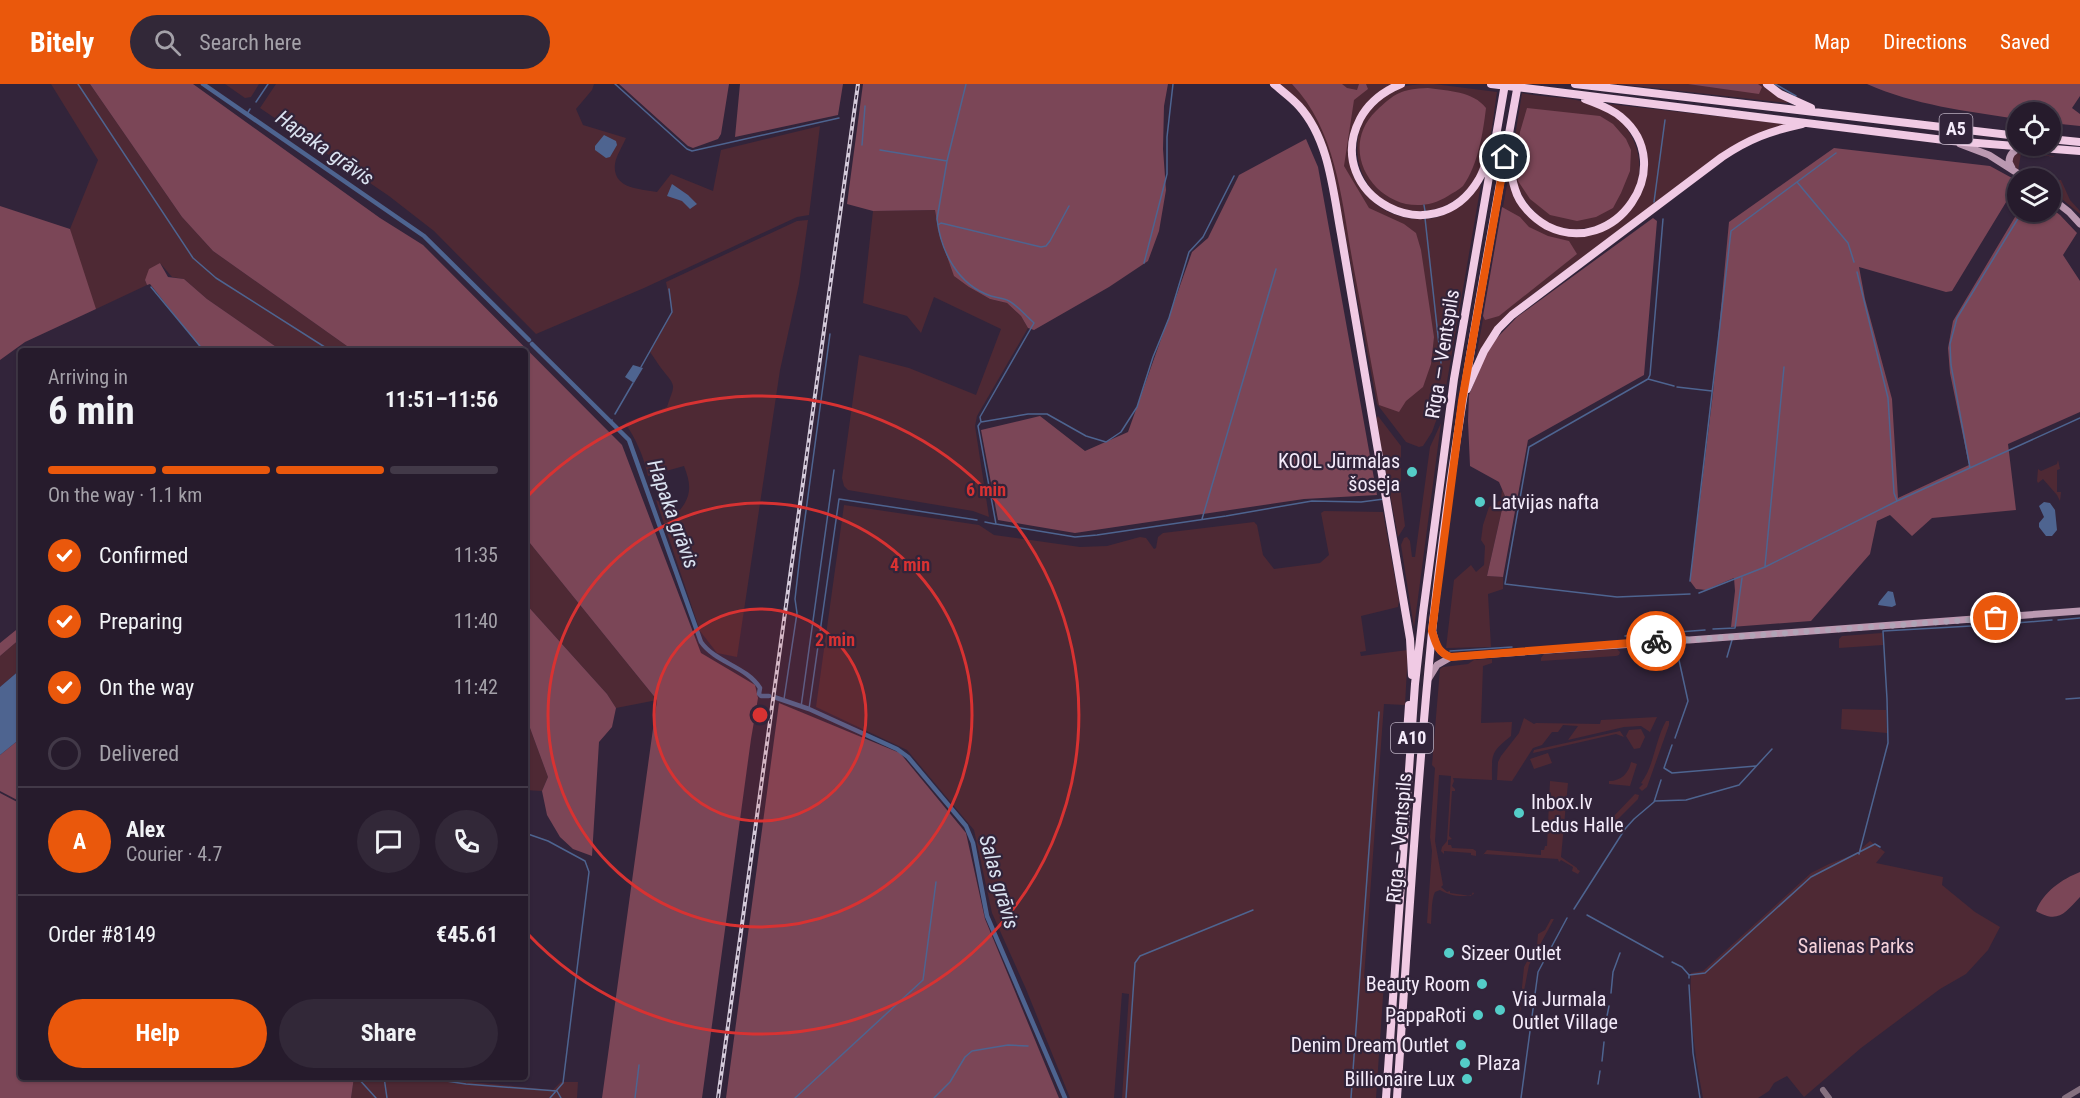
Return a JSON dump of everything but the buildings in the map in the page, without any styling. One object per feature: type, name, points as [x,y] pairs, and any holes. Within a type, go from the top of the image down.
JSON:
[{"type":"highway","points":[[1274,84],[1299,106],[1310,121],[1329,169],[1412,647],[1406,732],[1407,796]]},
{"type":"highway","points":[[1401,84],[1381,94],[1368,107],[1358,123],[1353,147],[1355,164],[1367,189],[1379,202],[1396,212],[1415,216],[1433,214],[1461,200],[1479,180],[1498,123]]},
{"type":"highway","name":"A5","points":[[1491,84],[2007,146]]},
{"type":"highway","name":"Rīga — Ventspils","points":[[1386,1098],[1418,660],[1454,379],[1505,84]]},
{"type":"highway","name":"Rīga — Ventspils","points":[[1397,1098],[1432,631],[1462,401],[1518,84]]},
{"type":"highway","name":"A5","points":[[1575,84],[2007,135]]},
{"type":"highway","points":[[1590,86],[1599,84]]},
{"type":"highway","points":[[1767,84],[1780,94],[1818,111]]},
{"type":"highway","points":[[1509,135],[1514,189],[1519,200],[1537,220],[1555,230],[1578,233],[1600,229],[1613,222],[1628,209],[1638,194],[1644,173],[1642,152],[1632,130],[1623,118],[1575,95]]},
{"type":"highway","points":[[1462,401],[1484,351],[1498,330],[1530,300],[1722,157],[1752,138],[1775,130],[1809,123]]},
{"type":"highway","points":[[2061,140],[2080,142]]},
{"type":"highway","name":"A5","points":[[2061,150],[2080,151]]},
{"type":"main road","points":[[1952,141],[1978,150],[2009,168]]},
{"type":"main road","points":[[2061,206],[2080,224]]},
{"type":"main road","points":[[1428,678],[1437,665],[1451,657],[1669,643],[2080,611]]},
{"type":"main road","points":[[1432,631],[1438,649],[1441,653],[1451,657]]},
{"type":"street","points":[[2065,1098],[2080,1089]]},
{"type":"street","points":[[1823,1090],[1829,1098]]},
{"type":"green space","points":[[51,84],[90,84],[182,217],[213,251],[350,348],[278,348],[207,299],[184,279],[172,277],[160,263],[145,280],[147,285],[96,309],[85,299],[70,229],[98,160]]},
{"type":"green space","points":[[225,84],[259,84],[251,97],[245,98]]},
{"type":"green space","points":[[276,84],[594,84],[592,90],[576,109],[583,125],[626,138],[615,164],[618,178],[628,186],[657,192],[671,174],[713,191],[721,150],[820,126],[809,215],[797,217],[644,288],[536,334],[434,231],[389,196],[260,108]]},
{"type":"green space","points":[[1281,84],[1395,84],[1381,91],[1367,106],[1354,125],[1351,139],[1352,153],[1363,189],[1370,199],[1387,211],[1407,218],[1438,217],[1467,199],[1481,184],[1444,399],[1432,432],[1423,446],[1419,447],[1406,442],[1377,404],[1334,175],[1301,104]]},
{"type":"green space","points":[[1434,84],[1497,92],[1489,144],[1480,172],[1471,186],[1453,202],[1431,210],[1405,210],[1384,201],[1369,186],[1360,166],[1357,144],[1363,122],[1376,103],[1401,87]]},
{"type":"green space","points":[[1619,84],[1761,84],[1788,102],[1787,103]]},
{"type":"green space","points":[[1522,93],[1589,103],[1618,119],[1632,137],[1639,157],[1639,177],[1633,196],[1620,212],[1603,224],[1569,229],[1554,226],[1545,221],[1529,205],[1518,186],[1514,169],[1515,136]]},
{"type":"green space","points":[[1609,104],[1787,124],[1756,135],[1541,288],[1515,308],[1492,333],[1476,358],[1508,179],[1514,194],[1525,210],[1540,225],[1560,234],[1579,236],[1597,233],[1628,213],[1639,197],[1645,180],[1644,152]]},
{"type":"green space","points":[[2013,156],[2020,156],[2018,168],[2011,162]]},
{"type":"green space","points":[[2061,180],[2070,200],[2080,214],[2061,198]]},
{"type":"green space","points":[[935,210],[939,234],[969,287],[990,299],[1007,303],[1021,316],[1028,328],[977,416],[975,426],[989,517],[973,511],[848,490],[842,478],[859,355],[909,368],[976,395],[1001,329],[934,297],[921,333],[907,316],[863,303],[873,211]]},
{"type":"green space","points":[[808,220],[799,284],[780,370],[737,657],[717,653],[700,631],[656,500],[680,510],[687,499],[689,489],[684,466],[648,476],[639,448],[625,423],[667,407],[672,394],[672,383],[650,352],[672,312],[666,282],[797,221]]},
{"type":"green space","points":[[1378,416],[1401,446],[1401,494],[1405,526],[1398,537],[1376,419]]},
{"type":"green space","points":[[1441,423],[1414,628],[1401,545],[1407,537],[1410,541],[1412,557],[1415,557],[1430,447]]},
{"type":"green space","points":[[2058,460],[2060,469],[2057,470],[2057,492],[2061,492],[2060,501],[2043,479],[2038,483],[2037,481],[2038,469],[2041,471],[2057,464]]},
{"type":"green space","points":[[1502,489],[1505,496],[1487,576],[1503,577],[1503,589],[1488,594],[1491,647],[1446,648],[1454,580],[1471,565],[1476,572],[1484,565],[1485,546],[1481,540],[1483,525],[1489,507],[1501,500]]},
{"type":"green space","points":[[844,505],[979,525],[994,535],[1080,547],[1107,546],[1140,537],[1146,538],[1154,549],[1158,537],[1163,533],[1254,522],[1257,525],[1263,555],[1274,569],[1320,563],[1329,555],[1321,513],[1324,511],[1383,512],[1399,601],[1398,607],[1361,616],[1366,651],[1360,652],[1361,656],[1408,650],[1405,705],[1384,704],[1364,978],[1384,982],[1376,1098],[1122,1098],[1129,994],[1122,993],[1114,1098],[1070,1098],[1026,989],[992,913],[974,830],[907,750],[816,707]]},
{"type":"green space","points":[[528,541],[657,700],[616,708],[607,694],[528,606]]},
{"type":"green space","points":[[1882,633],[1883,645],[1839,648],[1839,639],[1842,636]]},
{"type":"green space","points":[[18,641],[18,672],[0,687],[0,656]]},
{"type":"green space","points":[[1617,649],[1620,652],[1616,656],[1541,661],[1544,654]]},
{"type":"green space","points":[[1492,659],[1492,663],[1483,666],[1481,723],[1512,722],[1511,736],[1499,746],[1494,755],[1492,780],[1453,778],[1452,786],[1455,791],[1452,791],[1449,836],[1452,839],[1448,840],[1448,845],[1452,848],[1473,849],[1476,851],[1476,856],[1471,853],[1444,851],[1444,854],[1441,851],[1447,841],[1451,776],[1439,775],[1435,841],[1443,885],[1441,887],[1450,893],[1468,896],[1452,895],[1440,890],[1435,892],[1431,924],[1427,923],[1435,768],[1432,765],[1440,669],[1468,664],[1474,660]]},
{"type":"green space","points":[[1842,709],[1886,710],[1887,733],[1841,729]]},
{"type":"green space","points":[[1657,717],[1650,732],[1641,726],[1624,727],[1568,740],[1578,726],[1563,725],[1558,732],[1552,732],[1542,745],[1533,748],[1512,781],[1497,780],[1498,762],[1519,733],[1524,718],[1534,724],[1600,724],[1601,720]]},
{"type":"green space","points":[[528,720],[548,777],[542,791],[528,790]]},
{"type":"green space","points":[[1666,721],[1669,721],[1669,725],[1647,787],[1642,791],[1639,788],[1643,784],[1641,783],[1649,769]]},
{"type":"green space","points":[[1641,729],[1645,737],[1640,748],[1634,749],[1626,736],[1629,730]]},
{"type":"green space","points":[[1620,731],[1624,737],[1616,734],[1533,753],[1534,750]]},
{"type":"green space","points":[[1548,753],[1552,763],[1534,769],[1530,759]]},
{"type":"green space","points":[[1631,762],[1637,764],[1630,786],[1609,784],[1609,781],[1624,776]]},
{"type":"green space","points":[[1550,781],[1568,783],[1561,857],[1580,871],[1578,874],[1572,871],[1573,867],[1561,860],[1559,862],[1558,859],[1484,854],[1482,856],[1487,850],[1541,855],[1541,850],[1547,846]]},
{"type":"green space","points":[[1635,794],[1639,795],[1638,799],[1617,820],[1614,820],[1613,817]]},
{"type":"green space","name":"Salienas Parks","points":[[1870,841],[1885,852],[1876,863],[1943,877],[1942,885],[1975,912],[2000,927],[1988,950],[1966,974],[1940,989],[1861,1048],[1804,1097],[1787,1076],[1774,1083],[1769,1091],[1758,1098],[1703,1098],[1693,1036],[1691,973],[1703,971],[1811,873],[1855,854]]},
{"type":"green space","points":[[1551,919],[1554,919],[1529,965],[1519,1017],[1524,967],[1537,946],[1538,934],[1545,930]]},
{"type":"green space","points":[[354,1080],[451,1080],[553,1090],[561,1082],[578,1082],[577,1098],[351,1098]]},
{"type":"shaded area","points":[[90,84],[193,84],[380,218],[423,245],[525,348],[350,348],[213,251],[182,217]]},
{"type":"shaded area","points":[[619,84],[729,84],[721,134],[718,139],[693,148],[688,146]]},
{"type":"shaded area","points":[[740,84],[843,84],[838,115],[735,137]]},
{"type":"shaded area","points":[[863,84],[1168,84],[1164,106],[1163,149],[1166,190],[1159,231],[1148,261],[1109,287],[1034,330],[1028,328],[1021,316],[1007,303],[990,299],[954,276],[939,234],[935,210],[873,211],[847,204]]},
{"type":"shaded area","points":[[1292,84],[1342,84],[1347,88],[1357,90],[1359,84],[1366,84],[1368,89],[1354,100],[1344,166],[1369,208],[1404,224],[1416,233],[1421,250],[1434,337],[1431,364],[1423,387],[1406,401],[1399,412],[1379,405],[1335,169],[1319,123]]},
{"type":"shaded area","points":[[1688,84],[1758,84],[1762,87],[1759,94]]},
{"type":"shaded area","points":[[1867,84],[2080,84],[2080,96],[2072,108],[2080,114],[2080,126],[2061,124],[2061,102],[2007,102],[2007,117],[1922,102]]},
{"type":"shaded area","points":[[1428,88],[1460,93],[1481,102],[1486,108],[1481,138],[1476,159],[1463,186],[1448,196],[1427,204],[1407,204],[1388,197],[1373,184],[1363,167],[1360,149],[1363,129],[1376,111],[1394,96],[1411,89]]},
{"type":"shaded area","points":[[1527,108],[1600,116],[1613,124],[1626,139],[1631,150],[1630,171],[1613,208],[1596,217],[1577,221],[1550,215],[1530,199],[1518,181],[1516,160],[1520,132]]},
{"type":"shaded area","points":[[1306,139],[1318,167],[1377,495],[1304,499],[1075,533],[998,520],[981,430],[1040,416],[1085,451],[1128,432],[1192,252],[1208,238],[1239,175]]},
{"type":"shaded area","points":[[1834,148],[1990,166],[2007,175],[2007,201],[1952,291],[1946,292],[1859,267],[1865,299],[1892,399],[1898,498],[1969,465],[1950,373],[1948,348],[1953,321],[2012,222],[2061,222],[2061,216],[2077,233],[2063,255],[2080,281],[2080,412],[2008,444],[2016,510],[1932,518],[1912,536],[1890,515],[1877,521],[1870,554],[1811,621],[1731,627],[1734,578],[1706,590],[1696,589],[1690,581],[1713,393],[1729,222]]},
{"type":"shaded area","points":[[0,206],[70,229],[96,309],[25,342],[0,360]]},
{"type":"shaded area","points":[[1502,207],[1520,217],[1529,227],[1548,236],[1569,241],[1577,254],[1499,316],[1485,320],[1483,316]]},
{"type":"shaded area","points":[[1653,218],[1657,221],[1644,375],[1528,440],[1503,577],[1487,576],[1505,496],[1499,482],[1470,466],[1469,395],[1486,354],[1494,341],[1517,317]]},
{"type":"shaded area","points":[[160,263],[168,277],[184,279],[207,299],[278,348],[201,348],[150,284],[147,285],[145,280],[149,269]]},
{"type":"shaded area","points":[[528,351],[622,445],[701,653],[755,685],[758,698],[702,1098],[602,1098],[657,700],[528,541]]},
{"type":"shaded area","points":[[528,606],[607,694],[616,708],[612,727],[599,742],[592,856],[573,849],[560,837],[547,815],[542,791],[548,777],[528,720]]},
{"type":"shaded area","points":[[18,628],[18,641],[0,656],[0,643]]},
{"type":"shaded area","points":[[779,703],[900,753],[966,833],[985,919],[1059,1098],[726,1098]]},
{"type":"shaded area","points":[[18,740],[18,800],[0,791],[0,755]]},
{"type":"shaded area","points":[[0,793],[18,802],[18,1080],[354,1080],[351,1098],[0,1098]]},
{"type":"shaded area","points":[[2080,872],[2080,897],[2065,912],[2056,917],[2050,917],[2036,911],[2043,898],[2054,887]]},
{"type":"water","points":[[604,135],[616,141],[617,145],[610,157],[606,158],[595,150],[595,146]]},
{"type":"water","points":[[672,184],[697,204],[690,209],[682,201],[667,196]]},
{"type":"water","points":[[633,365],[643,368],[634,383],[625,377]]},
{"type":"water","points":[[2044,502],[2050,503],[2055,510],[2057,530],[2052,536],[2046,536],[2039,527],[2044,517],[2039,506]]},
{"type":"water","points":[[1888,591],[1893,592],[1896,605],[1892,607],[1878,605],[1879,602]]},
{"type":"water","points":[[18,672],[18,740],[0,755],[0,687]]},
{"type":"waterway","points":[[78,84],[193,258],[216,278],[326,348]]},
{"type":"waterway","name":"Hapaka grāvis","points":[[203,84],[424,236],[529,340]]},
{"type":"waterway","points":[[256,102],[268,84]]},
{"type":"waterway","points":[[615,84],[692,151],[839,118]]},
{"type":"waterway","points":[[966,84],[947,161],[937,219],[942,243],[953,266],[969,284],[979,291],[1009,301],[1034,323],[980,417],[981,422],[1028,414],[1047,414],[1086,436],[1106,442],[1121,432],[1137,407],[1153,357],[1169,318],[1189,252],[1203,237],[1234,176]]},
{"type":"waterway","points":[[1144,263],[1167,174],[1167,137],[1173,84]]},
{"type":"waterway","points":[[1775,84],[1796,96]]},
{"type":"waterway","points":[[862,145],[865,106]]},
{"type":"waterway","name":"Hapaka grāvis","points":[[247,114],[250,109]]},
{"type":"waterway","points":[[1654,202],[1665,120]]},
{"type":"waterway","points":[[880,150],[947,161]]},
{"type":"waterway","points":[[1690,581],[1731,231],[1836,153]]},
{"type":"waterway","points":[[1797,182],[1848,243],[1854,262]]},
{"type":"waterway","points":[[1424,205],[1425,211]]},
{"type":"waterway","points":[[938,225],[941,223],[1041,247],[1046,246],[1050,241],[1069,206]]},
{"type":"waterway","points":[[1425,218],[1441,363]]},
{"type":"waterway","points":[[1663,219],[1650,375],[1648,379],[1529,447],[1505,584],[1617,597],[1690,594]]},
{"type":"waterway","points":[[1970,468],[1951,365],[1950,344],[1957,318],[2016,222]]},
{"type":"waterway","points":[[1202,519],[1276,269]]},
{"type":"waterway","points":[[1857,272],[1888,398],[1894,493],[1897,501]]},
{"type":"waterway","points":[[151,287],[202,348]]},
{"type":"waterway","points":[[641,367],[672,312],[669,289]]},
{"type":"waterway","points":[[784,699],[797,613],[795,599],[800,555],[830,334]]},
{"type":"waterway","name":"Hapaka grāvis","points":[[532,344],[629,440],[701,642],[715,655],[747,674],[760,688],[761,696],[769,696]]},
{"type":"waterway","points":[[1765,566],[1784,367]]},
{"type":"waterway","points":[[1648,379],[1674,386]]},
{"type":"waterway","points":[[615,414],[633,383]]},
{"type":"waterway","points":[[1677,387],[1712,391]]},
{"type":"waterway","points":[[1699,593],[1765,567],[1897,501],[2080,418]]},
{"type":"waterway","points":[[980,423],[978,426],[996,524],[1075,537],[1226,516],[1312,501],[1361,502],[1384,499]]},
{"type":"waterway","points":[[801,707],[834,470]]},
{"type":"waterway","points":[[809,709],[839,499],[977,520]]},
{"type":"waterway","points":[[985,522],[995,524]]},
{"type":"waterway","points":[[1713,629],[1735,628],[1742,578]]},
{"type":"waterway","points":[[2058,620],[2080,618]]},
{"type":"waterway","points":[[2003,624],[2052,620]]},
{"type":"waterway","points":[[1859,854],[1888,743],[1883,631],[1989,625]]},
{"type":"waterway","points":[[1625,636],[1705,630]]},
{"type":"waterway","points":[[1727,657],[1732,640]]},
{"type":"waterway","points":[[1450,651],[1512,647]]},
{"type":"waterway","points":[[1675,738],[1688,701],[1677,651]]},
{"type":"waterway","name":"Salas grāvis","points":[[774,697],[809,709],[897,749],[908,757],[966,826],[973,843],[987,916],[1065,1098]]},
{"type":"waterway","points":[[2066,699],[2080,698]]},
{"type":"waterway","points":[[1351,1098],[1379,712]]},
{"type":"waterway","points":[[1664,768],[1672,745]]},
{"type":"waterway","points":[[1655,801],[1686,800],[1739,785],[1772,749]]},
{"type":"waterway","points":[[1664,768],[1672,773],[1756,766]]},
{"type":"waterway","points":[[1574,909],[1625,829],[1654,802],[1661,780]]},
{"type":"waterway","points":[[528,834],[548,841],[585,861],[589,872],[563,1083],[550,1098]]},
{"type":"waterway","points":[[1689,975],[1705,973],[1811,877],[1875,844],[1880,847]]},
{"type":"waterway","points":[[795,1098],[923,980],[936,882]]},
{"type":"waterway","points":[[1126,1098],[1135,963],[1140,956],[1253,910]]},
{"type":"waterway","points":[[1587,915],[1663,957]]},
{"type":"waterway","points":[[1521,1098],[1538,972],[1567,918]]},
{"type":"waterway","points":[[1611,993],[1613,972],[1620,953]]},
{"type":"waterway","points":[[1672,962],[1682,967],[1689,978]]},
{"type":"waterway","points":[[1689,985],[1693,1053],[1700,1098]]},
{"type":"waterway","points":[[1607,1016],[1609,1006]]},
{"type":"waterway","points":[[1602,1061],[1604,1042]]},
{"type":"waterway","points":[[934,1098],[950,1082],[965,1057],[972,1051],[1008,1045],[1028,1046]]},
{"type":"waterway","points":[[635,1098],[639,1065]]},
{"type":"waterway","points":[[1598,1084],[1600,1071]]},
{"type":"waterway","points":[[360,1080],[376,1098]]},
{"type":"waterway","points":[[384,1080],[387,1098]]},
{"type":"waterway","points":[[440,1080],[557,1091],[561,1098]]},
{"type":"railway","points":[[718,1098],[858,84]]},
{"type":"way so far","points":[[1656,641],[1665,641],[1669,638],[1689,640],[1996,618]]},
{"type":"place","name":"KOOL Jūrmalas šoseja","points":[[1412,472]]},
{"type":"place","name":"Latvijas nafta","points":[[1480,502]]},
{"type":"place","name":"Inbox.lv Ledus Halle","points":[[1519,813]]},
{"type":"place","name":"Sizeer Outlet","points":[[1449,953]]},
{"type":"place","name":"Beauty Room","points":[[1482,984]]},
{"type":"place","name":"Via Jurmala Outlet Village","points":[[1500,1010]]},
{"type":"place","name":"PappaRoti","points":[[1478,1015]]},
{"type":"place","name":"Denim Dream Outlet","points":[[1461,1045]]},
{"type":"place","name":"Plaza","points":[[1465,1063]]},
{"type":"place","name":"Billionaire Lux","points":[[1467,1079]]},
{"type":"route","points":[[1505,157],[1462,401],[1432,631],[1436,644],[1441,653],[1451,657],[1656,641]]}]
